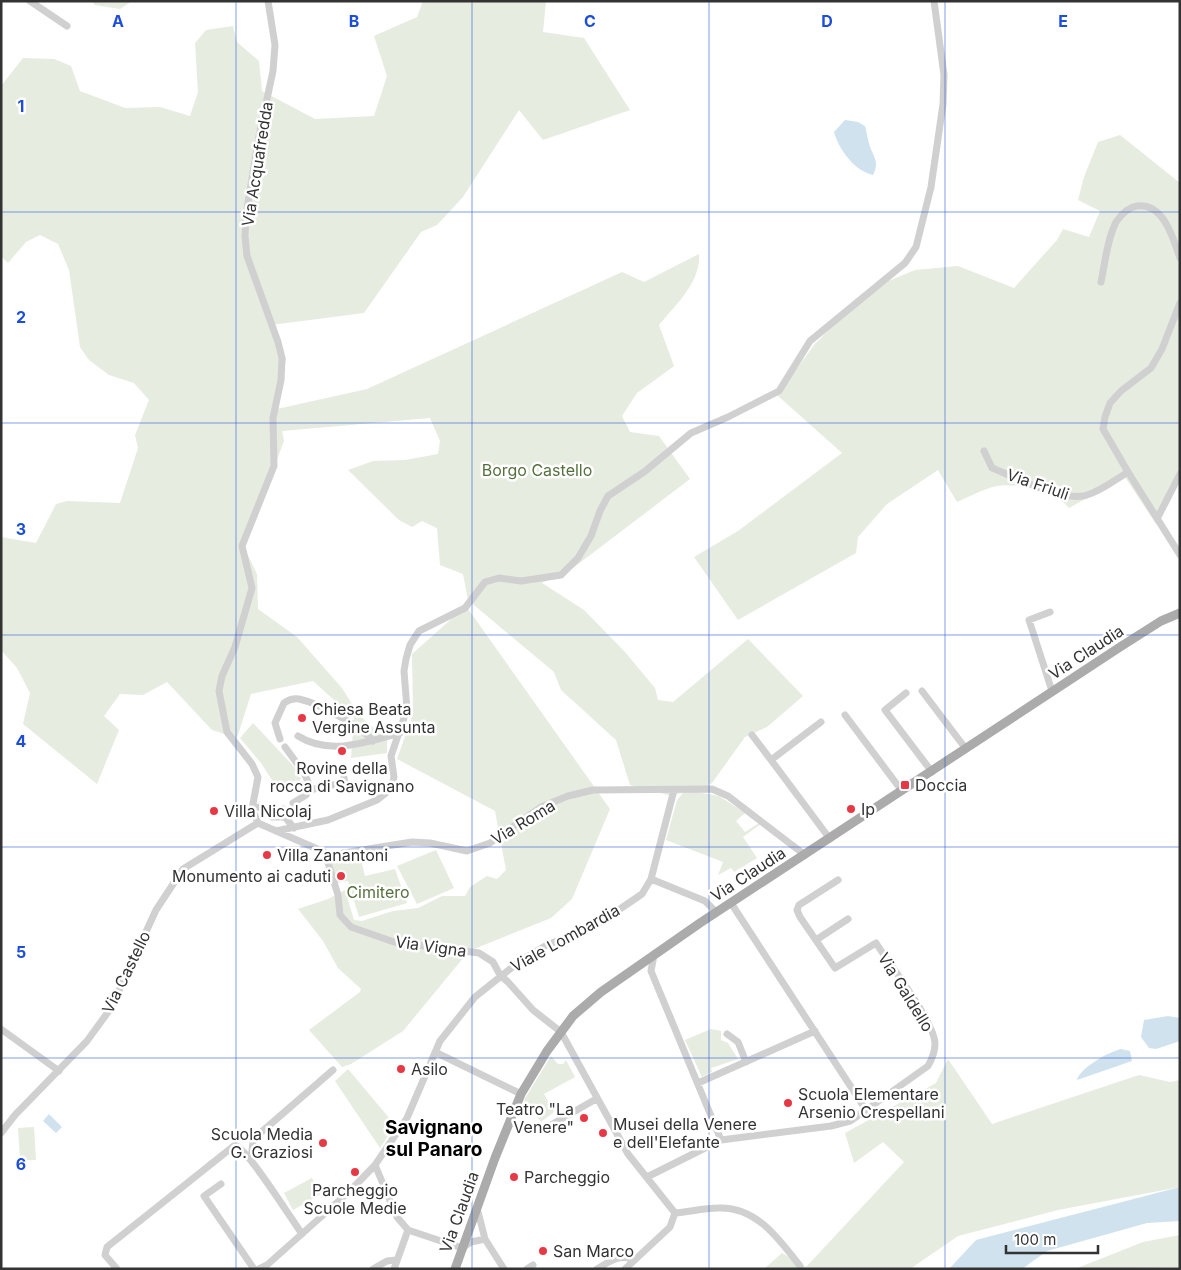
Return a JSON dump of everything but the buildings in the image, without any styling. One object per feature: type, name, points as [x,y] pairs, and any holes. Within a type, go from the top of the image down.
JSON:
[{"type":"main road","name":"Via Claudia","points":[[454,1269],[521,1094],[573,1016],[601,992],[716,912],[1161,621],[1180,613]]},
{"type":"street","points":[[30,1],[67,26]]},
{"type":"street","name":"Via Acquafredda","points":[[253,806],[258,777],[252,764],[226,732],[219,691],[222,676],[235,647],[252,588],[242,546],[274,466],[273,418],[281,380],[282,358],[247,256],[245,236],[246,215],[259,136],[273,71],[275,45],[268,1]]},
{"type":"street","points":[[276,831],[334,818],[387,794],[394,776],[391,756],[407,709],[404,671],[406,659],[410,645],[419,631],[465,608],[485,582],[499,578],[521,581],[561,575],[578,558],[591,536],[608,496],[644,472],[691,433],[728,417],[779,390],[810,341],[905,263],[916,247],[931,187],[943,104],[944,76],[934,1]]},
{"type":"street","points":[[1101,282],[1116,222],[1127,210],[1134,206],[1150,207],[1158,211],[1171,235],[1180,258]]},
{"type":"street","points":[[1180,302],[1162,349],[1151,368],[1121,391],[1110,403],[1103,429],[1180,555]]},
{"type":"street","name":"Via Friuli","points":[[984,451],[992,468],[1077,498],[1089,495],[1128,472]]},
{"type":"street","points":[[1158,517],[1180,474]]},
{"type":"street","points":[[1050,612],[1030,620],[1052,692]]},
{"type":"street","points":[[922,691],[966,749]]},
{"type":"street","points":[[906,693],[885,710],[932,772]]},
{"type":"street","points":[[280,739],[275,723],[278,715],[284,703],[298,699],[329,712],[368,734],[373,741]]},
{"type":"street","points":[[845,715],[902,791]]},
{"type":"street","points":[[771,760],[821,722]]},
{"type":"street","points":[[298,736],[305,740],[338,747],[373,741],[400,733]]},
{"type":"street","points":[[752,735],[830,839]]},
{"type":"street","points":[[285,747],[309,781],[309,791]]},
{"type":"street","points":[[293,803],[309,791],[320,787],[345,783],[344,778]]},
{"type":"street","name":"Via Roma","points":[[258,823],[325,853],[338,855],[412,842],[430,843],[467,851],[490,843],[541,807],[568,796],[593,790],[712,790],[728,796],[805,855]]},
{"type":"street","points":[[674,790],[651,879],[705,901],[716,912]]},
{"type":"street","points":[[258,823],[253,814],[253,806],[266,809],[272,817]]},
{"type":"street","points":[[272,817],[283,809]]},
{"type":"street","points":[[272,817],[285,817],[294,828]]},
{"type":"street","name":"Via Castello","points":[[1,1134],[15,1115],[87,1041],[111,1008],[156,910],[184,869],[258,823]]},
{"type":"street","name":"Via Vigna","points":[[325,853],[333,879],[340,915],[344,921],[358,931],[394,942],[479,953],[493,962],[500,975],[533,1010],[561,1032]]},
{"type":"street","name":"Viale Lombardia","points":[[259,1269],[267,1265],[302,1234],[375,1165],[407,1118],[435,1052],[453,1023],[474,997],[500,975],[547,945],[594,926],[642,894],[651,879]]},
{"type":"street","name":"Via Galdello","points":[[838,880],[798,907],[800,917],[835,968],[876,943],[933,1033],[934,1050],[928,1066],[866,1110]]},
{"type":"street","points":[[647,1178],[721,1140],[831,1126],[850,1121],[866,1110],[731,903]]},
{"type":"street","points":[[816,940],[848,919]]},
{"type":"street","points":[[654,954],[651,971],[721,1140]]},
{"type":"street","points":[[640,965],[651,971]]},
{"type":"street","points":[[1,1029],[59,1071]]},
{"type":"street","points":[[698,1083],[815,1031]]},
{"type":"street","points":[[561,1032],[596,1099],[628,1154],[675,1213]]},
{"type":"street","points":[[726,1034],[738,1042],[746,1062]]},
{"type":"street","points":[[435,1052],[517,1092]]},
{"type":"street","points":[[251,1159],[253,1142],[258,1135],[333,1070]]},
{"type":"street","points":[[551,1125],[596,1099]]},
{"type":"street","points":[[113,1268],[106,1254],[107,1247],[230,1147],[238,1145],[251,1159],[302,1234]]},
{"type":"street","points":[[375,1165],[397,1216],[408,1230],[462,1248],[483,1237]]},
{"type":"street","points":[[221,1184],[204,1196],[254,1269]]},
{"type":"street","points":[[477,1207],[483,1237]]},
{"type":"street","points":[[675,1213],[734,1208],[753,1215],[765,1225],[800,1266]]},
{"type":"street","points":[[625,1269],[670,1227],[675,1213]]},
{"type":"street","points":[[470,1227],[476,1228],[504,1269]]},
{"type":"street","points":[[394,1269],[408,1230]]},
{"type":"street","points":[[597,1269],[610,1260],[628,1257],[634,1260]]},
{"type":"street","points":[[373,1269],[387,1261],[396,1260]]},
{"type":"green space","points":[[92,1],[132,1],[120,9],[95,5]]},
{"type":"green space","name":"Borgo Castello","points":[[423,1],[546,1],[543,32],[584,38],[630,110],[543,140],[519,110],[463,197],[437,225],[421,232],[364,313],[271,325],[286,359],[277,409],[367,389],[622,272],[644,282],[699,254],[699,264],[692,283],[680,301],[659,325],[674,366],[637,393],[622,416],[630,432],[659,436],[690,479],[573,568],[542,583],[584,610],[625,652],[655,688],[658,700],[673,702],[748,639],[803,696],[767,727],[745,737],[712,783],[697,792],[719,796],[745,813],[736,821],[745,832],[759,823],[761,824],[743,837],[757,858],[734,872],[731,868],[718,875],[723,862],[666,840],[677,800],[683,793],[668,795],[630,785],[616,740],[561,690],[554,672],[468,600],[463,574],[440,565],[437,528],[422,521],[412,527],[399,520],[348,470],[373,461],[405,460],[438,454],[440,441],[430,418],[282,431],[284,441],[244,547],[257,574],[258,609],[297,637],[342,688],[358,714],[387,740],[387,753],[351,758],[354,718],[313,681],[251,694],[237,738],[212,730],[167,682],[143,695],[120,694],[104,716],[119,730],[97,784],[23,724],[30,693],[17,668],[1,650],[1,537],[36,543],[56,504],[67,501],[120,503],[138,448],[135,435],[149,400],[134,383],[109,375],[89,360],[80,347],[69,270],[58,244],[40,235],[26,242],[8,263],[1,256],[1,86],[23,58],[54,59],[71,66],[80,91],[125,108],[160,107],[190,116],[198,92],[195,43],[206,30],[233,26],[237,42],[259,61],[262,91],[315,119],[374,116],[387,76],[374,36],[417,17]]},
{"type":"green space","points":[[1120,135],[1180,183],[1180,475],[1156,524],[1125,477],[1069,508],[1046,493],[1025,487],[1005,485],[992,487],[957,502],[938,470],[887,504],[858,537],[856,553],[738,620],[694,557],[738,531],[842,453],[777,395],[815,344],[869,289],[915,270],[958,266],[1014,288],[1057,240],[1063,229],[1089,237],[1100,211],[1078,200],[1084,177],[1098,142]]},
{"type":"green space","points":[[466,606],[610,809],[572,899],[551,918],[469,951],[403,1031],[351,1064],[342,1067],[309,1030],[360,992],[361,989],[338,968],[323,941],[298,909],[328,899],[345,890],[354,920],[362,921],[393,911],[418,908],[442,896],[465,896],[470,887],[487,876],[497,879],[506,870],[495,811],[397,759],[413,714],[412,654]]},
{"type":"green space","points":[[253,723],[297,770],[294,773],[301,778],[299,782],[296,780],[279,791],[261,763],[240,738]]},
{"type":"green space","name":"Cimitero","points":[[436,850],[454,888],[417,904],[397,866]]},
{"type":"green space","name":"Cimitero","points":[[360,856],[365,876],[395,869],[407,903],[359,917],[348,881],[337,883],[328,857]]},
{"type":"green space","points":[[711,1029],[721,1031],[721,1040],[728,1043],[738,1059],[711,1068],[712,1072],[702,1077],[685,1040]]},
{"type":"green space","points":[[551,1056],[558,1064],[563,1064],[566,1060],[575,1077],[544,1094],[554,1112],[541,1122],[524,1100]]},
{"type":"green space","points":[[948,1059],[992,1124],[1139,1075],[1170,1082],[1180,1080],[1180,1187],[1058,1210],[958,1236],[910,1269],[764,1269],[782,1253],[806,1267],[904,1162],[883,1142],[854,1163],[845,1133],[936,1083]]},
{"type":"green space","points":[[348,1069],[395,1125],[380,1148],[335,1081]]},
{"type":"green space","points":[[34,1127],[36,1160],[20,1160],[18,1128]]},
{"type":"green space","points":[[312,1178],[321,1194],[293,1210],[284,1193]]},
{"type":"green space","points":[[1180,1235],[1180,1267],[1075,1269],[1143,1242]]},
{"type":"water","points":[[845,120],[858,122],[865,126],[870,147],[876,161],[873,175],[866,173],[854,164],[836,139],[834,132]]},
{"type":"water","points":[[1168,1016],[1180,1018],[1180,1041],[1156,1049],[1149,1048],[1141,1037],[1144,1020]]},
{"type":"water","points":[[1121,1049],[1130,1051],[1132,1061],[1077,1080],[1079,1075],[1095,1061]]},
{"type":"water","points":[[49,1114],[62,1127],[56,1133],[43,1121]]},
{"type":"water","points":[[1180,1187],[1180,1221],[1147,1223],[1047,1251],[1022,1269],[949,1269],[976,1240]]},
{"type":"place","name":"Chiesa Beata Vergine Assunta","points":[[302,718]]},
{"type":"place","name":"Rovine della rocca di Savignano","points":[[342,751]]},
{"type":"place","name":"Doccia","points":[[905,785]]},
{"type":"place","name":"Ip","points":[[851,809]]},
{"type":"place","name":"Villa Nicolaj","points":[[214,811]]},
{"type":"place","name":"Villa Zanantoni","points":[[267,855]]},
{"type":"place","name":"Monumento ai caduti","points":[[341,876]]},
{"type":"place","name":"Asilo","points":[[401,1069]]},
{"type":"place","name":"Scuola Elementare Arsenio Crespellani","points":[[788,1103]]},
{"type":"place","name":"Teatro \"La Venere\"","points":[[584,1118]]},
{"type":"place","name":"Musei della Venere e dell'Elefante","points":[[603,1133]]},
{"type":"place","name":"Scuola Media G. Graziosi","points":[[323,1143]]},
{"type":"place","name":"Parcheggio Scuole Medie","points":[[355,1172]]},
{"type":"place","name":"Parcheggio","points":[[514,1177]]},
{"type":"place","name":"San Marco","points":[[543,1251]]},
{"type":"district","name":"Savignano sul Panaro","points":[[434,1138]]}]
